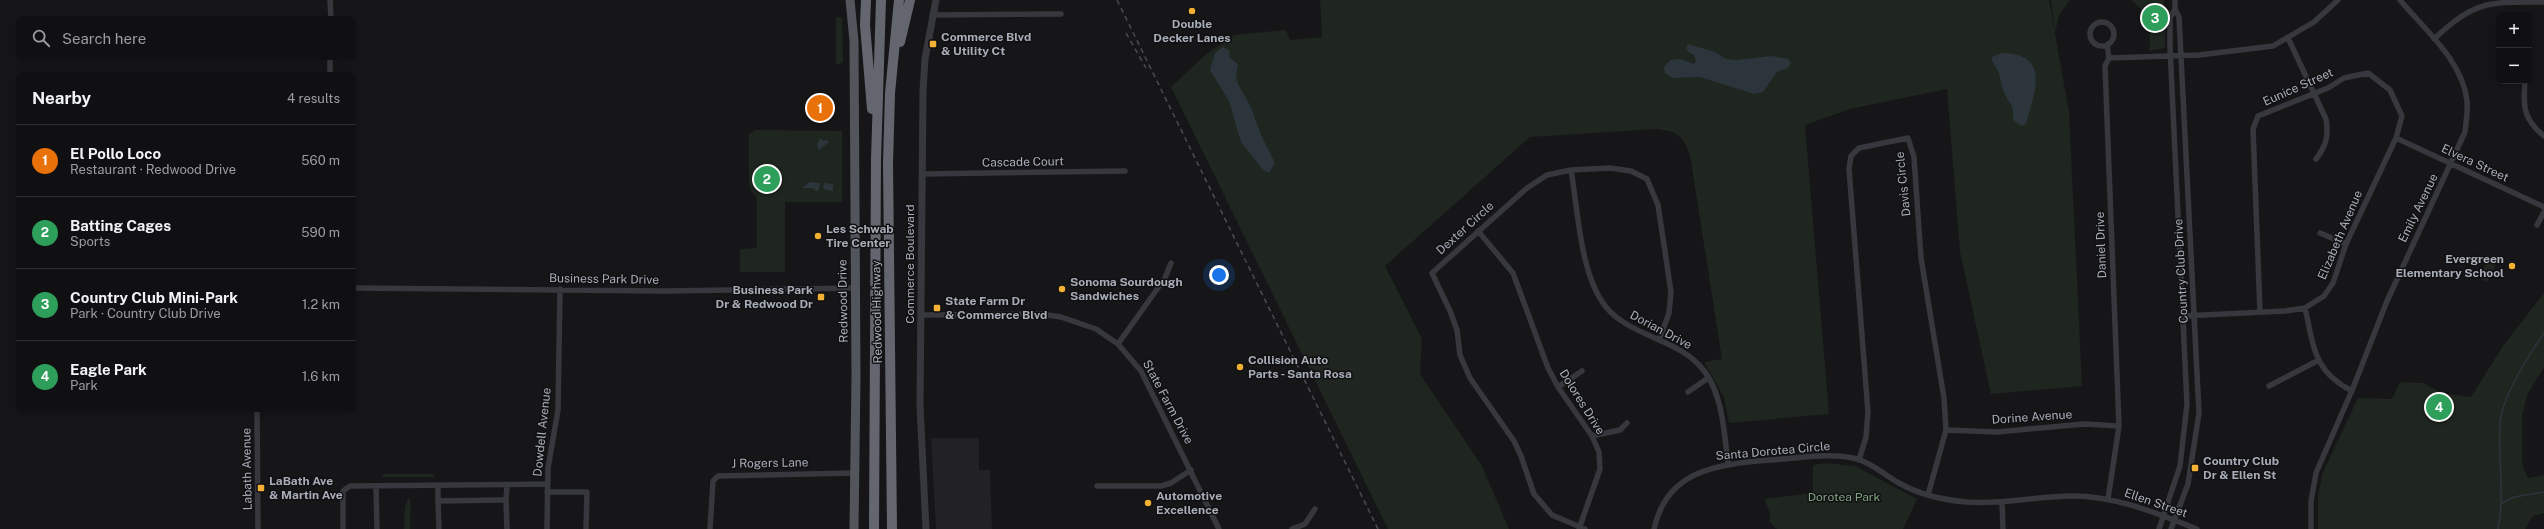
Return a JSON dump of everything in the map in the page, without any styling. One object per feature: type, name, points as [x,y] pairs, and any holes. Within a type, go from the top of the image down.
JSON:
[{"type":"highway","points":[[866,0],[865,25],[876,159]]},
{"type":"highway","name":"Redwood Highway","points":[[874,529],[876,159],[881,0]]},
{"type":"highway","name":"Redwood Highway","points":[[893,529],[888,163],[890,93],[899,0]]},
{"type":"highway","points":[[890,93],[910,0]]},
{"type":"main road","name":"Redwood Drive","points":[[850,0],[854,41],[856,435],[854,529]]},
{"type":"street","points":[[330,0],[331,16]]},
{"type":"street","name":"Commerce Boulevard","points":[[926,529],[920,406],[923,72],[932,15],[936,0]]},
{"type":"street","name":"Country Club Drive","points":[[2159,529],[2165,516],[2180,466],[2184,438],[2187,379],[2183,316],[2176,55],[2179,17],[2175,9],[2174,0]]},
{"type":"street","points":[[2109,58],[2249,50],[2273,46],[2314,22],[2338,0]]},
{"type":"street","name":"Emily Avenue","points":[[2311,529],[2311,501],[2316,473],[2352,391],[2389,294],[2465,132],[2467,102],[2464,84],[2456,67],[2400,0]]},
{"type":"street","points":[[2434,39],[2468,11],[2483,5],[2500,2],[2544,2]]},
{"type":"street","name":"Country Club Drive","points":[[2171,529],[2188,484],[2197,435],[2198,389],[2195,315],[2176,55],[2170,18],[2175,9]]},
{"type":"street","points":[[932,15],[1061,14]]},
{"type":"street","points":[[2100,22],[2109,24],[2114,31],[2113,39],[2107,45],[2097,44],[2091,37],[2092,27],[2100,22]]},
{"type":"street","points":[[2288,38],[2326,119],[2328,133],[2324,148],[2316,159]]},
{"type":"street","name":"Daniel Drive","points":[[2107,45],[2109,58],[2105,66],[2119,426],[2108,499]]},
{"type":"street","points":[[330,60],[330,72]]},
{"type":"street","name":"Eunice Street","points":[[2260,312],[2253,128],[2258,116],[2315,93],[2344,78],[2368,73],[2390,90],[2397,101],[2402,116],[2396,138]]},
{"type":"street","points":[[2525,84],[2524,112],[2534,128],[2544,136]]},
{"type":"street","name":"Davis Circle","points":[[1859,460],[1866,437],[1868,412],[1849,169],[1851,156],[1859,148],[1908,138],[1914,157],[1922,258],[1944,398],[1946,430],[1928,495]]},
{"type":"street","name":"Elvera Street","points":[[2396,138],[2544,207]]},
{"type":"street","name":"Elizabeth Avenue","points":[[2183,316],[2305,308],[2324,296],[2333,283],[2346,244],[2396,138]]},
{"type":"street","name":"Dexter Circle","points":[[1581,529],[1552,515],[1534,494],[1521,456],[1514,441],[1470,378],[1460,355],[1457,330],[1450,311],[1432,273],[1527,188],[1547,175],[1571,170],[1610,168],[1632,171],[1647,179],[1658,205],[1671,292],[1669,313],[1659,340]]},
{"type":"street","name":"Dorian Drive","points":[[1571,170],[1587,269],[1592,284],[1606,307],[1616,317],[1632,328],[1682,352],[1699,364],[1708,378],[1721,408],[1728,464]]},
{"type":"street","name":"Cascade Court","points":[[922,174],[1125,171]]},
{"type":"street","points":[[2537,225],[2544,212]]},
{"type":"street","name":"Dolores Drive","points":[[1478,231],[1513,273],[1548,368],[1558,387],[1592,436],[1599,452],[1600,469],[1581,529]]},
{"type":"street","points":[[2320,233],[2346,244]]},
{"type":"street","points":[[1118,344],[1165,278],[1171,263]]},
{"type":"street","name":"Business Park Drive","points":[[356,288],[560,289],[665,292],[855,288]]},
{"type":"street","name":"Dowdell Avenue","points":[[547,529],[547,484],[549,459],[558,410],[560,289]]},
{"type":"street","points":[[2305,308],[2317,361],[2335,382],[2352,391]]},
{"type":"street","name":"State Farm Drive","points":[[921,315],[1041,314],[1062,317],[1096,329],[1118,344],[1141,371],[1219,529]]},
{"type":"street","points":[[2269,386],[2317,361]]},
{"type":"street","points":[[1558,387],[1582,371]]},
{"type":"street","points":[[1688,392],[1708,378]]},
{"type":"street","name":"Labath Avenue","points":[[256,412],[258,529]]},
{"type":"street","points":[[1592,436],[1620,430],[1627,423]]},
{"type":"street","name":"Dorine Avenue","points":[[1946,430],[1997,432],[2084,424],[2119,426]]},
{"type":"street","name":"Santa Dorotea Circle","points":[[1654,529],[1660,509],[1670,493],[1686,479],[1708,468],[1728,464],[1824,456],[1859,460],[1901,485],[1928,495],[1966,502],[2002,502],[2071,496],[2108,499]]},
{"type":"street","points":[[1097,486],[1161,486],[1170,483],[1191,470]]},
{"type":"street","name":"J Rogers Lane","points":[[710,529],[713,481],[718,476],[854,473]]},
{"type":"street","points":[[343,529],[343,491],[350,486],[547,484]]},
{"type":"street","points":[[438,485],[439,529]]},
{"type":"street","points":[[507,485],[507,529]]},
{"type":"street","points":[[376,486],[377,529]]},
{"type":"street","points":[[547,492],[587,492],[586,529]]},
{"type":"street","name":"Ellen Street","points":[[2108,499],[2165,516],[2197,529]]},
{"type":"street","points":[[438,501],[506,500]]},
{"type":"street","points":[[2002,502],[2003,529]]},
{"type":"street","points":[[1292,529],[1305,524],[1315,509]]},
{"type":"shaded area","points":[[1688,44],[1715,52],[1726,59],[1736,60],[1771,56],[1788,59],[1791,63],[1788,68],[1777,72],[1763,92],[1754,94],[1700,77],[1672,78],[1665,73],[1664,67],[1670,60],[1680,59],[1694,64],[1696,61],[1694,55],[1688,52],[1686,47]]},
{"type":"shaded area","points":[[1223,47],[1229,50],[1230,58],[1238,64],[1236,76],[1238,84],[1251,107],[1261,135],[1275,163],[1269,173],[1263,170],[1241,142],[1229,101],[1210,70],[1215,53]]},
{"type":"shaded area","points":[[2002,53],[2018,55],[2028,60],[2034,68],[2036,77],[2033,100],[2026,124],[2022,126],[2013,120],[2012,107],[2003,89],[1998,71],[1992,61],[1992,57]]},
{"type":"shaded area","points":[[821,138],[823,141],[827,140],[829,142],[819,150],[817,144]]},
{"type":"shaded area","points":[[810,182],[820,183],[819,190],[815,191],[814,188],[802,188]]},
{"type":"shaded area","points":[[824,183],[833,184],[833,191],[823,189]]},
{"type":"shaded area","points":[[931,438],[979,438],[979,470],[990,470],[992,529],[936,529]]},
{"type":"green space","points":[[1320,0],[2049,0],[2069,112],[2082,386],[1991,394],[1960,252],[1947,89],[1850,109],[1805,125],[1829,414],[1729,423],[1724,397],[1704,362],[1722,359],[1690,155],[1682,139],[1669,131],[1656,129],[1530,137],[1385,266],[1422,339],[1420,374],[1482,466],[1509,529],[1388,529],[1171,87],[1205,55],[1234,35],[1286,30],[1290,40],[1322,37]]},
{"type":"green space","points":[[2051,0],[2070,0],[2059,15],[2055,33]]},
{"type":"green space","points":[[2131,0],[2164,0],[2165,48],[2149,51],[2150,36],[2148,22],[2142,10]]},
{"type":"green space","points":[[836,17],[842,18],[843,63],[836,64]]},
{"type":"green space","points":[[755,130],[842,131],[842,202],[785,202],[785,272],[740,272],[740,249],[757,248],[757,198],[751,191],[749,184],[749,134]]},
{"type":"green space","points":[[2487,261],[2496,265],[2487,282],[2479,278]]},
{"type":"green space","points":[[2544,293],[2544,367],[2527,395],[2522,416],[2522,464],[2528,478],[2544,475],[2544,513],[2533,516],[2525,529],[2318,529],[2318,496],[2323,472],[2358,398],[2392,399],[2400,382],[2423,383],[2442,393],[2471,397],[2503,346]]},
{"type":"green space","name":"Dorotea Park","points":[[1826,463],[1855,466],[1917,499],[1903,529],[1777,529],[1769,521],[1770,513],[1764,499],[1813,493],[1813,465]]},
{"type":"green space","points":[[383,474],[434,474],[434,477],[383,477]]},
{"type":"green space","points":[[408,499],[410,499],[410,529],[404,529],[405,505],[408,504],[406,503]]},
{"type":"waterway","points":[[2498,529],[2501,502],[2500,423],[2502,413],[2517,376],[2544,333]]},
{"type":"waterway","points":[[2502,503],[2514,497],[2544,492]]},
{"type":"railway","points":[[1117,0],[1378,529]]},
{"type":"railway","points":[[1126,33],[1146,68]]},
{"type":"place","name":"Double Decker Lanes","points":[[1192,11]]},
{"type":"place","name":"Country Club Mini-Park","points":[[2155,18]]},
{"type":"place","name":"Commerce Blvd & Utility Ct","points":[[933,44]]},
{"type":"place","name":"El Pollo Loco","points":[[820,108]]},
{"type":"place","name":"Batting Cages","points":[[767,179]]},
{"type":"place","name":"Les Schwab Tire Center","points":[[818,236]]},
{"type":"place","name":"Evergreen Elementary School","points":[[2512,266]]},
{"type":"place","name":"Sonoma Sourdough Sandwiches","points":[[1062,289]]},
{"type":"place","name":"Business Park Dr & Redwood Dr","points":[[821,297]]},
{"type":"place","name":"State Farm Dr & Commerce Blvd","points":[[937,308]]},
{"type":"place","name":"Collision Auto Parts - Santa Rosa","points":[[1240,367]]},
{"type":"place","name":"Eagle Park","points":[[2439,407]]},
{"type":"place","name":"Country Club Dr & Ellen St","points":[[2195,468]]},
{"type":"place","name":"LaBath Ave & Martin Ave","points":[[261,488]]},
{"type":"place","name":"Automotive Excellence","points":[[1148,503]]}]
